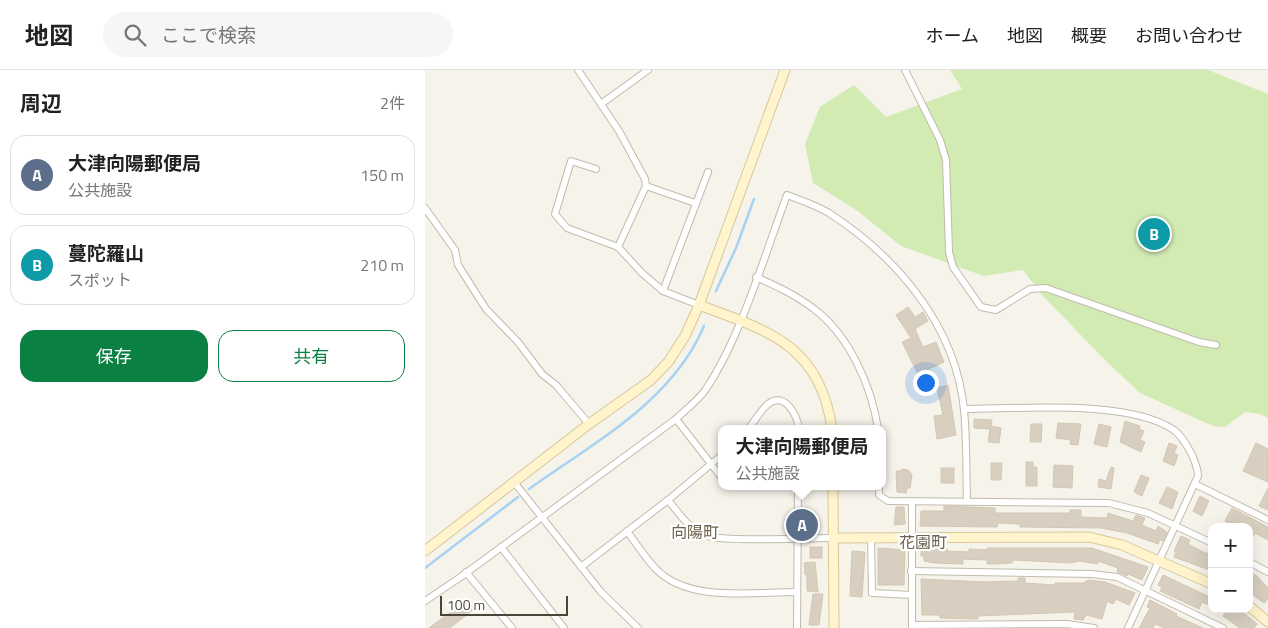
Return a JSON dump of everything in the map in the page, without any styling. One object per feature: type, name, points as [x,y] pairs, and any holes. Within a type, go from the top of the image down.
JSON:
[{"type":"street","points":[[578,70],[619,131],[645,179],[646,186],[618,246]]},
{"type":"street","points":[[601,104],[648,70]]},
{"type":"street","points":[[425,550],[589,424],[651,380],[663,367],[685,336],[699,305],[785,70]]},
{"type":"street","points":[[905,70],[940,140],[946,160],[949,252],[951,260],[964,284],[981,308],[997,310],[1030,289],[1046,288],[1199,342],[1216,345]]},
{"type":"street","points":[[596,169],[571,161],[555,214],[567,228],[618,246],[642,273],[663,291],[767,330],[790,347],[806,363],[819,381],[828,402],[832,425]]},
{"type":"street","points":[[663,291],[695,202],[708,172]]},
{"type":"street","points":[[646,186],[695,202]]},
{"type":"street","points":[[425,601],[676,418],[705,390],[719,367],[740,320],[787,194],[827,212],[863,238],[894,264],[915,290],[940,330],[952,358],[964,409],[967,501]]},
{"type":"street","points":[[425,208],[455,250],[458,265],[486,309],[518,342],[542,374],[557,385],[589,424]]},
{"type":"street","points":[[756,277],[785,290],[815,310],[835,330],[867,383],[877,425]]},
{"type":"street","points":[[751,425],[761,410],[771,402],[779,400],[787,404],[794,412],[798,425]]},
{"type":"street","points":[[964,409],[1090,409],[1152,420],[1174,430],[1183,438],[1198,471],[1195,484],[1127,628]]},
{"type":"street","points":[[676,418],[718,472]]},
{"type":"street","points":[[581,567],[718,459]]},
{"type":"street","points":[[514,482],[581,567],[623,616],[638,628]]},
{"type":"street","points":[[1195,484],[1268,520]]},
{"type":"street","points":[[797,628],[798,490]]},
{"type":"street","points":[[833,490],[834,628]]},
{"type":"street","points":[[879,490],[879,495],[888,501],[1109,503],[1148,513],[1208,542]]},
{"type":"street","points":[[668,500],[690,526],[702,534],[721,538],[1089,537],[1123,544],[1208,582]]},
{"type":"street","points":[[912,501],[912,626],[1067,624],[1093,628]]},
{"type":"street","points":[[627,531],[656,569],[671,582],[689,589],[704,592],[796,592]]},
{"type":"street","points":[[871,537],[872,593],[912,595]]},
{"type":"street","points":[[501,547],[564,628]]},
{"type":"street","points":[[1253,564],[1268,572]]},
{"type":"street","points":[[911,571],[1092,574],[1117,577],[1223,628]]},
{"type":"street","points":[[466,572],[513,628]]},
{"type":"street","points":[[1253,609],[1268,622]]},
{"type":"green space","points":[[950,70],[1208,70],[1268,94],[1268,418],[1260,414],[1245,412],[1225,427],[1213,426],[1140,393],[1041,294],[1023,270],[984,276],[901,246],[855,209],[813,183],[805,144],[820,107],[854,85],[886,117],[962,89]]},
{"type":"building","points":[[908,307],[915,317],[923,312],[928,321],[915,329],[923,347],[936,342],[944,362],[918,374],[902,342],[911,338],[896,315]]},
{"type":"building","points":[[948,385],[956,435],[937,439],[934,416],[943,415],[937,388]]},
{"type":"building","points":[[974,419],[992,420],[991,426],[1001,428],[999,443],[988,442],[990,429],[974,428]]},
{"type":"building","points":[[1125,421],[1140,426],[1139,429],[1144,431],[1140,440],[1145,442],[1141,452],[1120,442]]},
{"type":"building","points":[[1058,423],[1081,424],[1078,445],[1070,444],[1071,440],[1056,438]]},
{"type":"building","points":[[1031,424],[1042,424],[1041,442],[1030,442]]},
{"type":"building","points":[[1099,424],[1111,427],[1107,447],[1094,444]]},
{"type":"building","points":[[1169,443],[1177,446],[1174,454],[1178,455],[1174,466],[1163,461]]},
{"type":"building","points":[[1256,443],[1268,449],[1268,482],[1243,471]]},
{"type":"building","points":[[1026,462],[1033,462],[1033,467],[1037,467],[1037,486],[1026,486]]},
{"type":"building","points":[[991,463],[1002,463],[1001,480],[991,480]]},
{"type":"building","points":[[1054,465],[1073,466],[1072,488],[1053,487]]},
{"type":"building","points":[[1111,467],[1114,468],[1111,489],[1098,487],[1099,479],[1106,481]]},
{"type":"building","points":[[941,468],[954,468],[954,483],[941,483]]},
{"type":"building","points":[[902,469],[908,470],[912,475],[910,488],[907,488],[906,493],[897,492],[896,471],[901,471]]},
{"type":"building","points":[[1141,475],[1149,478],[1142,496],[1134,492]]},
{"type":"building","points":[[1167,487],[1178,492],[1172,509],[1159,503]]},
{"type":"building","points":[[1268,488],[1268,510],[1259,506]]},
{"type":"building","points":[[1200,496],[1209,501],[1202,516],[1193,511]]},
{"type":"building","points":[[944,506],[995,508],[995,513],[1070,513],[1070,510],[1081,510],[1081,517],[1107,518],[1108,513],[1133,521],[1136,515],[1145,518],[1142,525],[1156,531],[1158,526],[1167,532],[1163,541],[1160,540],[1158,544],[1127,533],[1101,528],[1020,527],[1020,524],[998,523],[997,527],[920,526],[921,511],[944,511]]},
{"type":"building","points":[[896,507],[904,507],[905,524],[894,525]]},
{"type":"building","points":[[1232,508],[1268,527],[1268,540],[1255,533],[1253,537],[1253,523],[1229,523],[1225,521]]},
{"type":"building","points":[[1181,536],[1190,540],[1188,544],[1207,554],[1208,552],[1208,570],[1174,557],[1176,552],[1174,551]]},
{"type":"building","points":[[810,547],[822,547],[822,558],[810,558]]},
{"type":"building","points":[[878,548],[905,550],[904,585],[878,585]]},
{"type":"building","points":[[921,548],[947,548],[947,551],[969,552],[969,549],[987,550],[987,548],[1092,548],[1148,567],[1142,580],[1117,572],[1118,568],[1098,561],[1098,564],[1079,561],[1071,563],[1013,560],[1012,563],[987,564],[987,560],[963,559],[963,564],[935,563],[924,561],[924,556],[921,556]]},
{"type":"building","points":[[852,551],[865,552],[862,597],[850,596]]},
{"type":"building","points":[[815,562],[818,592],[807,591],[807,574],[805,575],[804,563]]},
{"type":"building","points":[[1253,574],[1268,588],[1268,599],[1264,603],[1253,595]]},
{"type":"building","points":[[1163,575],[1208,596],[1208,604],[1202,602],[1199,609],[1160,591],[1162,587],[1158,585]]},
{"type":"building","points":[[1018,578],[1025,578],[1025,583],[1055,585],[1055,583],[1084,583],[1088,580],[1105,582],[1135,593],[1129,605],[1116,599],[1113,604],[1107,601],[1102,619],[1086,615],[1083,620],[1074,619],[1075,612],[978,616],[978,619],[940,618],[940,615],[922,615],[921,579],[985,582],[1018,581]]},
{"type":"building","points":[[813,594],[823,594],[819,625],[809,625]]},
{"type":"building","points":[[467,600],[474,609],[450,628],[429,628]]},
{"type":"building","points":[[1150,600],[1177,614],[1176,616],[1203,628],[1165,628],[1155,624],[1153,628],[1139,628],[1150,608],[1147,607]]},
{"type":"building","points":[[1225,613],[1244,613],[1257,624],[1254,628],[1240,628],[1223,616]]},
{"type":"waterway","points":[[716,291],[736,248],[754,199]]},
{"type":"waterway","points":[[529,489],[629,419],[651,399],[672,377],[690,353],[704,326]]},
{"type":"waterway","points":[[425,568],[518,497]]},
{"type":"place","name":"蔓陀羅山","points":[[1154,234]]},
{"type":"place","name":"大津向陽郵便局","points":[[802,525]]},
{"type":"district","name":"向陽町","points":[[695,532]]},
{"type":"district","name":"花園町","points":[[923,542]]}]
